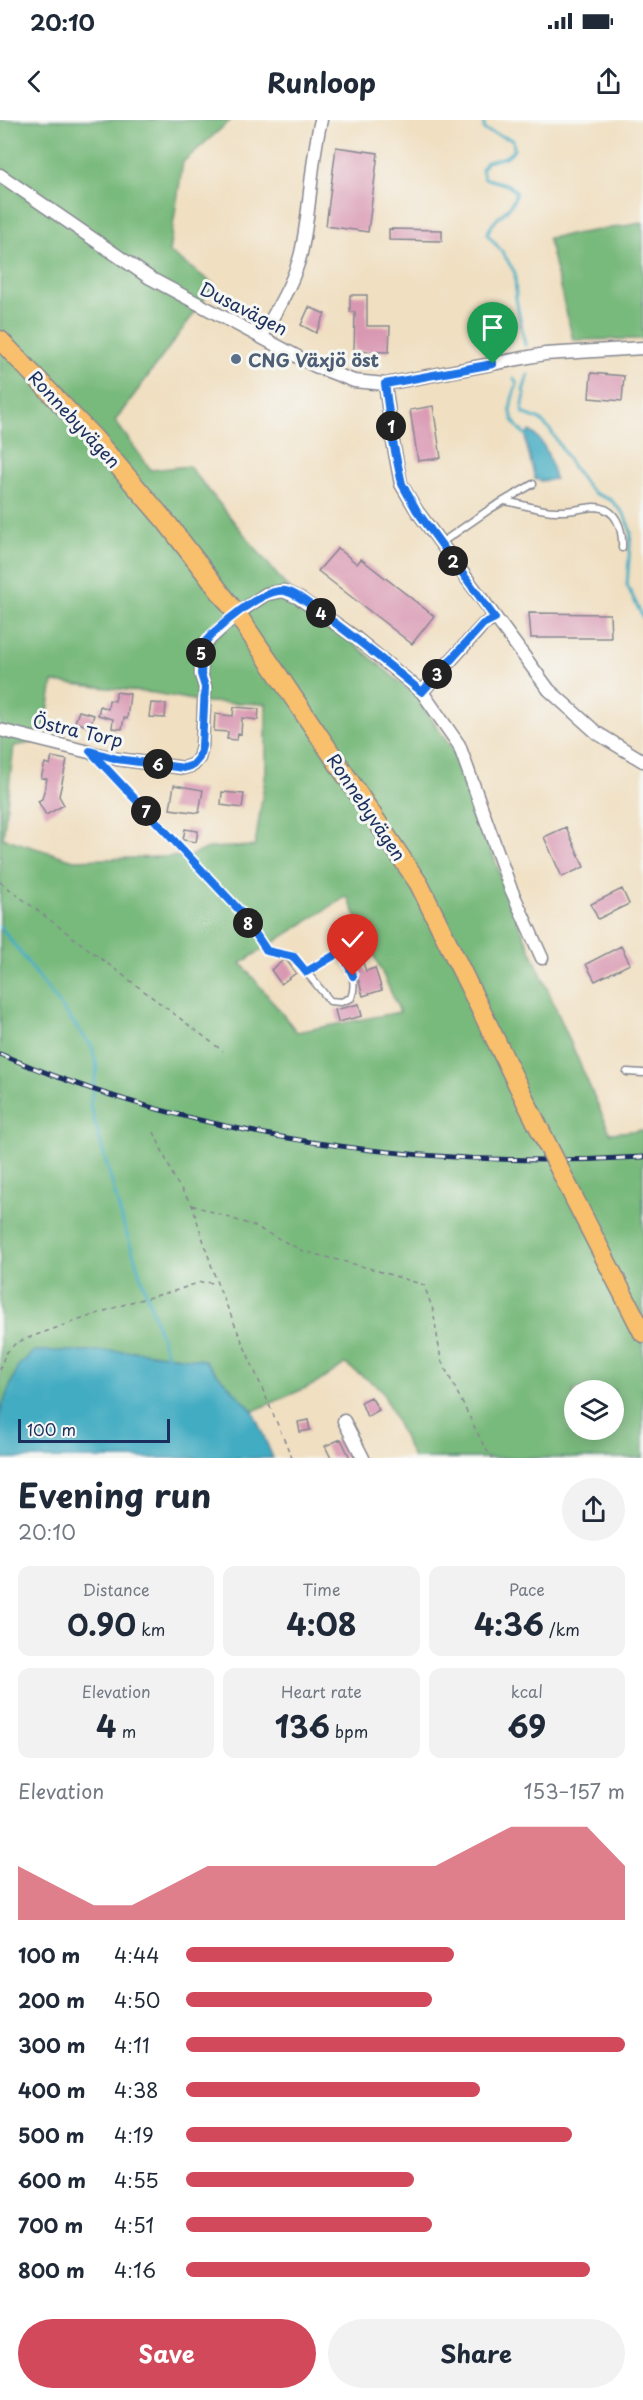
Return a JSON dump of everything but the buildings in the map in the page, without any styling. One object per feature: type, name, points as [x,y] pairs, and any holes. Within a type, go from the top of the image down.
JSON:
[{"type":"main road","name":"Ronnebyvägen","points":[[0,340],[95,439],[167,523],[237,614],[419,884],[643,1333]]},
{"type":"street","points":[[262,336],[291,281],[301,255],[306,231],[312,164],[321,120]]},
{"type":"street","name":"Dusavägen","points":[[0,175],[150,278],[315,366],[354,381],[385,384],[545,354],[643,348]]},
{"type":"street","points":[[385,384],[393,442],[402,484],[417,511],[549,690],[597,733],[643,761]]},
{"type":"street","points":[[237,614],[266,594],[284,591],[299,597],[356,638],[422,692],[459,745],[510,888],[542,958]]},
{"type":"street","name":"Östra Torp","points":[[0,730],[117,759],[184,768],[193,765],[199,758],[202,746],[205,687],[201,674],[203,645],[237,614]]},
{"type":"street","points":[[422,692],[483,624],[495,618]]},
{"type":"street","points":[[344,1421],[363,1458]]},
{"type":"lane","points":[[440,543],[532,484]]},
{"type":"lane","points":[[505,501],[554,511],[577,511],[594,507],[606,509],[618,521],[623,536],[622,548]]},
{"type":"lane","points":[[90,751],[241,912],[267,951],[294,957],[306,972],[330,1001],[341,1002],[351,998],[355,988],[353,976],[342,951],[306,972]]},
{"type":"lane","points":[[627,1072],[643,1073]]},
{"type":"path","points":[[0,882],[223,1052]]},
{"type":"path","points":[[154,1132],[175,1180],[192,1205],[217,1283],[292,1458]]},
{"type":"path","points":[[192,1205],[254,1226],[303,1251],[365,1266],[424,1285],[433,1310],[441,1360],[485,1448],[493,1458]]},
{"type":"path","points":[[0,1370],[5,1354],[16,1343],[130,1302],[201,1281],[217,1283]]},
{"type":"green space","points":[[0,120],[231,120],[183,162],[169,252],[215,285],[115,421],[151,470],[189,466],[286,586],[416,696],[458,758],[513,910],[610,1133],[643,1130],[643,1458],[413,1458],[381,1389],[345,1364],[317,1383],[253,1411],[203,1360],[133,1351],[2,1407],[0,1415]],"holes":[[[53,682],[154,693],[204,702],[266,704],[266,771],[255,846],[208,848],[190,856],[74,860],[3,838],[14,746],[43,741]],[[347,896],[400,1012],[297,1032],[241,963]]]},
{"type":"green space","points":[[643,223],[643,339],[573,340],[548,238]]},
{"type":"water","points":[[530,431],[544,446],[555,479],[541,481],[535,479],[526,443],[526,435]]},
{"type":"water","points":[[34,1351],[133,1351],[204,1360],[253,1411],[273,1458],[0,1458],[2,1407],[18,1366]]},
{"type":"waterway","points":[[484,120],[484,130],[513,140],[514,150],[506,157],[486,162],[482,169],[484,178],[508,185],[516,192],[511,204],[494,222],[487,234],[503,253],[515,273],[516,299],[525,345]]},
{"type":"waterway","points":[[528,375],[523,391],[525,394],[523,413],[540,420],[551,431],[587,486],[594,493],[611,500],[624,514],[631,532],[627,585],[643,618]]},
{"type":"waterway","points":[[514,378],[517,385],[512,399],[512,418],[526,435]]},
{"type":"waterway","points":[[0,926],[92,1047],[97,1067],[90,1105],[124,1226],[167,1355]]},
{"type":"railway","points":[[0,1054],[76,1084],[154,1108],[234,1128],[316,1143],[398,1153],[480,1158],[562,1160],[643,1157]]},
{"type":"place","name":"CNG Växjö öst","points":[[236,359]]},
{"type":"route","points":[[353,976],[342,951],[306,972],[294,957],[267,951],[241,912],[90,751],[117,759],[184,768],[193,765],[199,758],[202,746],[205,687],[201,674],[203,645],[237,614],[266,594],[284,591],[299,597],[356,638],[422,692],[483,624],[495,618],[417,511],[402,484],[393,442],[385,384],[493,364]]}]
